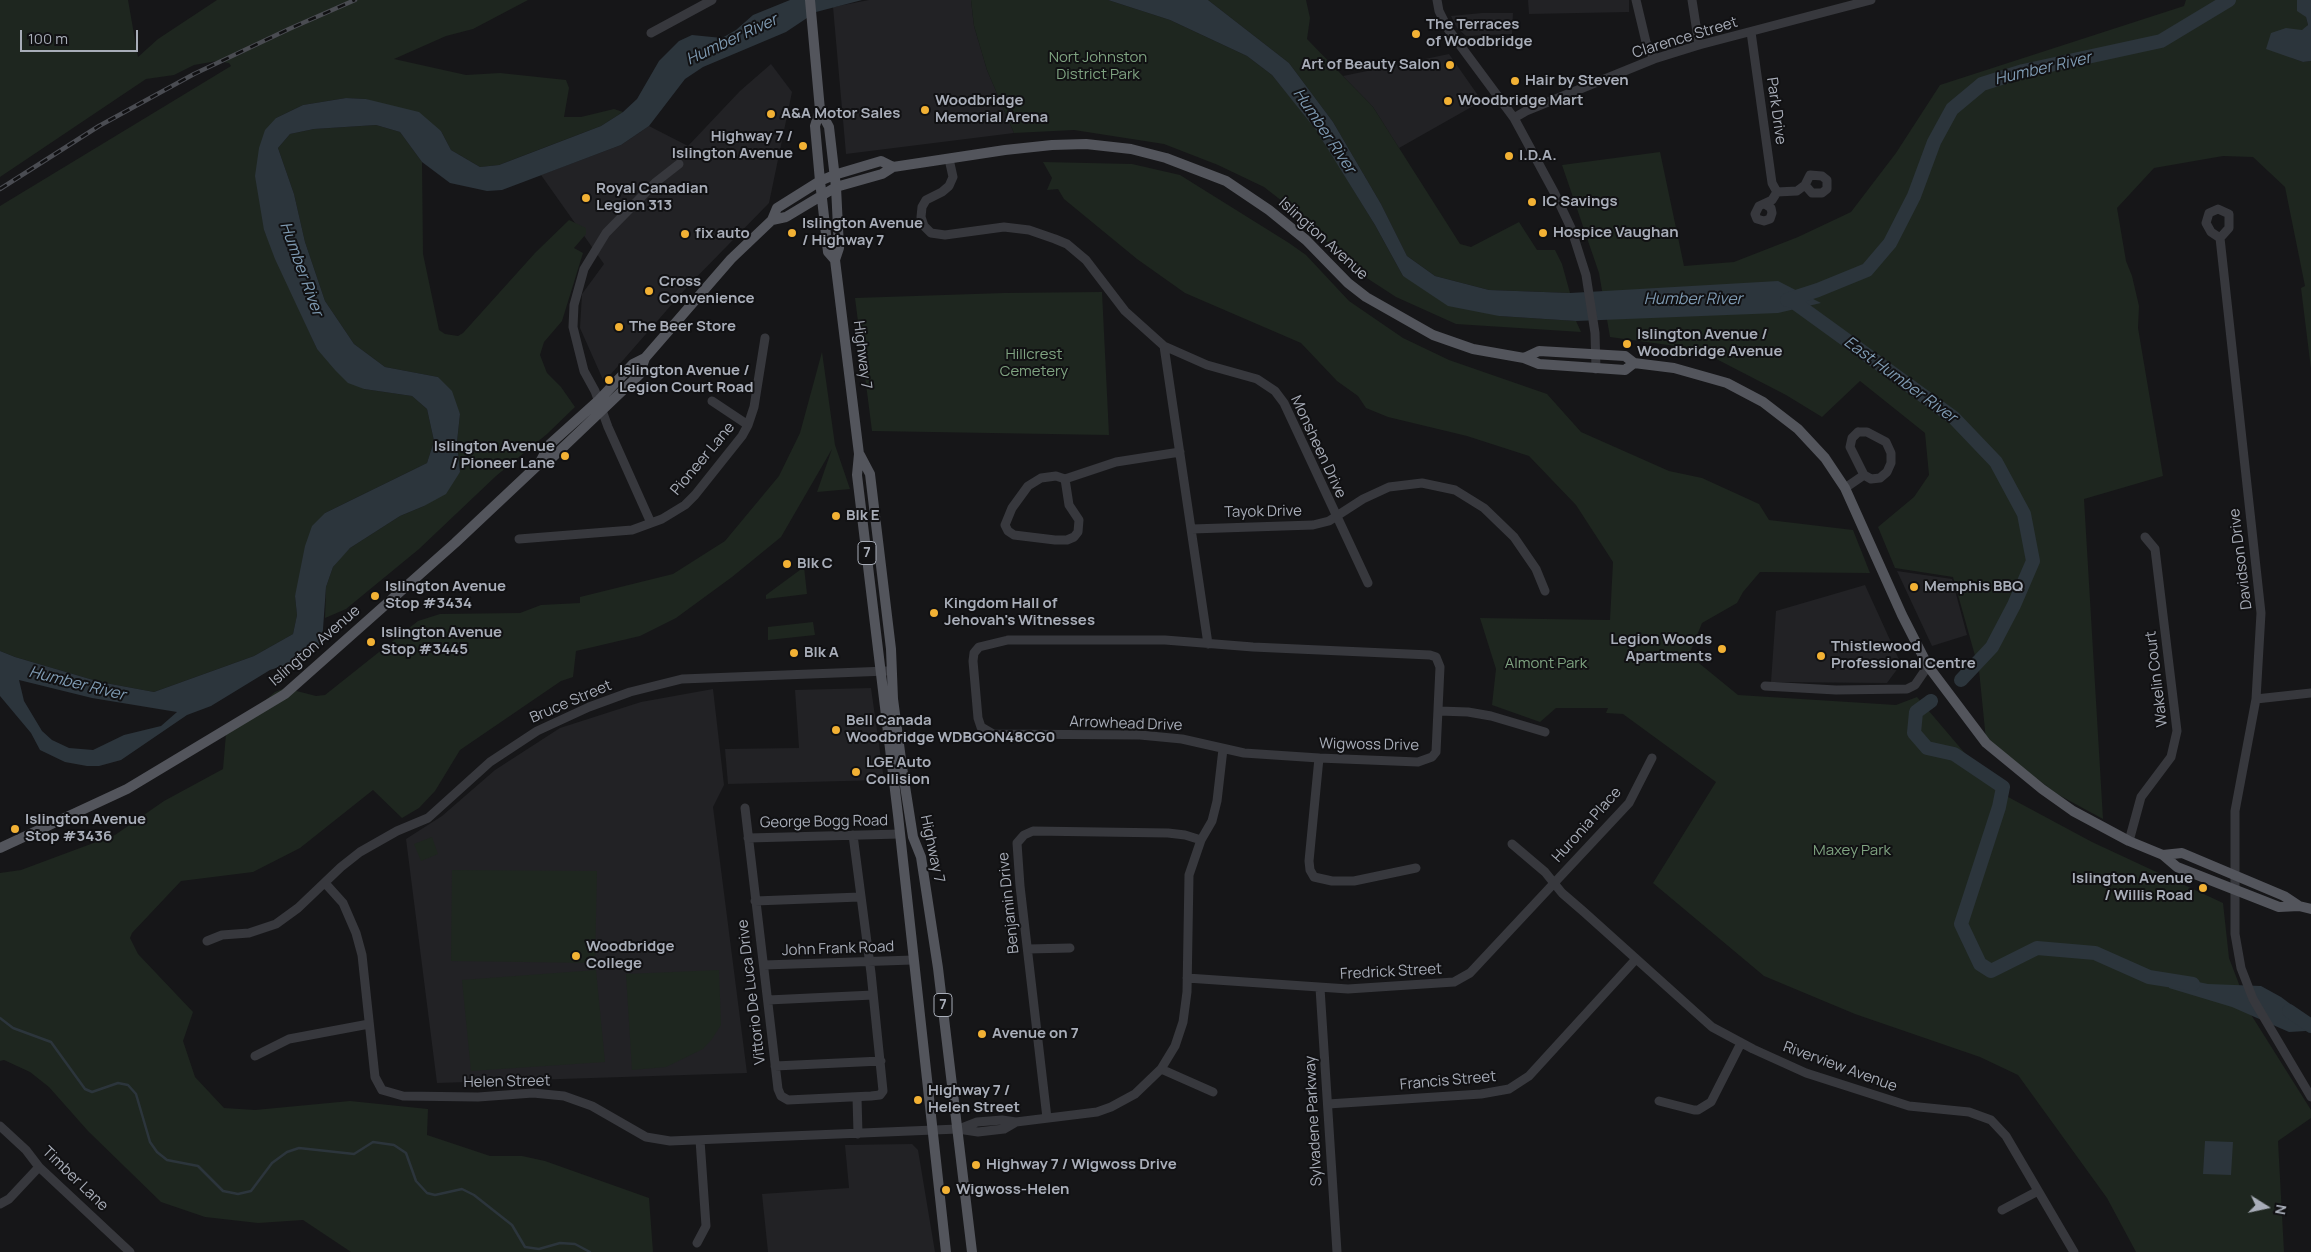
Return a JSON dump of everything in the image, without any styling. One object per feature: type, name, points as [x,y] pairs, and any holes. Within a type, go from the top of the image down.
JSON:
[{"type":"main road","name":"Highway 7","points":[[810,0],[815,37],[820,110],[815,126],[821,195],[828,252],[835,260]]},
{"type":"main road","name":"Highway 7","points":[[820,110],[829,127],[836,187],[838,248],[835,260],[859,454],[857,475],[900,834],[946,1252]]},
{"type":"main road","name":"Islington Avenue","points":[[772,220],[786,217],[836,187],[882,174],[893,168],[1005,150],[1086,144],[1131,150],[1166,158],[1226,180],[1269,210],[1306,240],[1348,282],[1400,318],[1432,335],[1473,348],[1524,358],[1539,364],[1625,370],[1634,363]]},
{"type":"main road","name":"Islington Avenue","points":[[0,848],[127,789],[285,694],[455,543],[539,464],[553,457],[601,405],[633,364],[644,358],[732,259],[772,220],[777,208],[820,181],[834,175],[881,161],[893,168]]},
{"type":"main road","name":"Islington Avenue","points":[[1524,358],[1539,351],[1625,356],[1634,363],[1696,373],[1748,392],[1798,429],[1825,458],[1845,488],[1902,615],[1928,666],[1986,743],[2073,811],[2129,841],[2163,855],[2177,867],[2279,907],[2298,906],[2311,909]]},
{"type":"main road","name":"Highway 7","points":[[859,454],[870,474],[902,768],[913,837],[921,857],[937,960],[972,1252]]},
{"type":"main road","name":"Islington Avenue","points":[[2163,855],[2182,853],[2284,896],[2298,906]]},
{"type":"street","points":[[651,33],[712,0]]},
{"type":"street","points":[[1437,0],[1439,11],[1448,29],[1514,118],[1571,228],[1586,276],[1596,333],[1596,369]]},
{"type":"street","points":[[1636,0],[1646,42],[1654,59]]},
{"type":"street","points":[[1692,0],[1699,45]]},
{"type":"street","name":"Clarence Street","points":[[1514,118],[1526,111],[1654,59],[1699,45],[1871,0]]},
{"type":"street","name":"Park Drive","points":[[1751,32],[1772,183],[1777,192]]},
{"type":"street","name":"Monsheen Drive","points":[[949,159],[953,177],[949,186],[926,200],[922,207],[921,217],[924,226],[931,233],[945,235],[1004,227],[1029,230],[1067,244],[1094,268],[1125,311],[1164,346],[1207,366],[1257,379],[1275,391],[1284,403],[1368,583]]},
{"type":"street","points":[[651,523],[601,405],[584,371],[573,327],[574,305],[582,275],[606,233],[656,182],[679,164]]},
{"type":"street","points":[[1765,204],[1777,192],[1797,190],[1805,185]]},
{"type":"street","name":"Davidson Drive","points":[[2220,238],[2261,613],[2256,700],[2235,811],[2235,934],[2245,979],[2253,999],[2311,1096]]},
{"type":"street","name":"Pioneer Lane","points":[[519,539],[632,530],[674,513],[695,495],[742,436],[748,425],[754,407],[765,338]]},
{"type":"street","points":[[1164,346],[1208,644]]},
{"type":"street","name":"Pioneer Lane","points":[[712,401],[748,425]]},
{"type":"street","points":[[1858,432],[1867,432],[1886,442],[1891,453],[1891,463],[1887,472],[1880,478],[1871,479],[1864,475],[1850,447],[1852,438],[1858,432]]},
{"type":"street","points":[[1065,478],[1070,505],[1079,520],[1078,532],[1074,537],[1067,540],[1055,540],[1014,535],[1008,531],[1005,525],[1012,508],[1028,486],[1041,478],[1056,476],[1065,478],[1116,462],[1180,452]]},
{"type":"street","points":[[1845,488],[1864,475]]},
{"type":"street","name":"Tayok Drive","points":[[1192,529],[1304,526],[1322,523],[1363,499],[1389,487],[1422,483],[1455,490],[1484,508],[1508,530],[1536,569],[1545,591]]},
{"type":"street","name":"Wakelin Court","points":[[2129,841],[2141,796],[2171,757],[2177,731],[2155,549],[2144,537]]},
{"type":"street","name":"Arrowhead Drive","points":[[1208,644],[1166,640],[1119,639],[1008,640],[987,643],[979,647],[974,653],[972,661],[978,718],[981,727],[993,734],[1140,735],[1182,738],[1223,749]]},
{"type":"street","name":"Wigwoss Drive","points":[[1208,644],[1430,655],[1436,657],[1440,667],[1436,752],[1426,761],[1266,755],[1223,749]]},
{"type":"street","points":[[1765,686],[1836,690],[1907,689],[1915,685],[1928,666]]},
{"type":"street","name":"Bruce Street","points":[[206,942],[222,935],[249,933],[276,924],[298,908],[340,867],[373,843],[428,818],[490,762],[537,731],[589,707],[640,690],[682,679],[892,671]]},
{"type":"street","points":[[2256,700],[2311,693]]},
{"type":"street","points":[[1439,711],[1468,712],[1492,716],[1544,732]]},
{"type":"street","points":[[958,1129],[978,1132],[1004,1129],[1016,1122],[1084,1114],[1111,1108],[1135,1094],[1161,1069],[1175,1046],[1185,1013],[1189,875],[1201,840],[1212,821],[1217,802],[1223,749]]},
{"type":"street","points":[[1320,758],[1309,861],[1310,870],[1314,877],[1332,881],[1354,881],[1416,868]]},
{"type":"street","name":"Huronia Place","points":[[1554,882],[1629,802],[1652,758]]},
{"type":"street","name":"Vittorio De Luca Drive","points":[[744,808],[778,1089],[781,1096],[788,1100],[857,1097],[880,1095],[884,1092],[853,835]]},
{"type":"street","name":"Benjamin Drive","points":[[1047,1118],[1017,843],[1024,835],[1033,832],[1168,832],[1201,840]]},
{"type":"street","name":"George Bogg Road","points":[[748,838],[900,834]]},
{"type":"street","name":"Riverview Avenue","points":[[1512,844],[1545,872],[1701,1018],[1741,1042],[1799,1070],[1897,1102],[1920,1108],[1970,1112],[1985,1116],[2000,1128],[2074,1252]]},
{"type":"street","name":"Fredrick Street","points":[[1187,978],[1348,989],[1454,982],[1470,973],[1554,882]]},
{"type":"street","name":"Helen Street","points":[[325,883],[343,903],[356,934],[362,955],[375,1077],[382,1090],[403,1096],[478,1097],[534,1093],[564,1096],[592,1106],[646,1137],[670,1141],[958,1129]]},
{"type":"street","points":[[755,901],[860,897]]},
{"type":"street","points":[[1028,949],[1070,948]]},
{"type":"street","name":"Francis Street","points":[[1328,1104],[1482,1094],[1509,1089],[1529,1076],[1636,959]]},
{"type":"street","name":"John Frank Road","points":[[764,966],[913,960]]},
{"type":"street","name":"Sylvadene Parkway","points":[[1320,988],[1337,1252]]},
{"type":"street","points":[[768,1000],[873,995]]},
{"type":"street","points":[[255,1056],[289,1039],[369,1024]]},
{"type":"street","points":[[1660,1102],[1694,1110],[1698,1110],[1711,1102],[1741,1042]]},
{"type":"street","points":[[775,1066],[880,1061]]},
{"type":"street","points":[[1161,1069],[1213,1092]]},
{"type":"street","points":[[857,1097],[858,1134]]},
{"type":"street","name":"Timber Lane","points":[[0,1126],[26,1150],[40,1167],[130,1252]]},
{"type":"street","points":[[697,1244],[706,1226],[700,1140]]},
{"type":"street","points":[[0,1204],[10,1199],[40,1167]]},
{"type":"street","points":[[2002,1210],[2038,1191]]},
{"type":"shaded area","points":[[869,0],[971,0],[974,26],[987,70],[1014,133],[846,154],[833,7]]},
{"type":"shaded area","points":[[1528,0],[1629,0],[1629,12],[1529,14]]},
{"type":"shaded area","points":[[1513,13],[1512,34],[1466,36],[1457,28],[1451,16]]},
{"type":"shaded area","points":[[1449,54],[1482,101],[1399,148],[1373,107],[1343,76]]},
{"type":"shaded area","points":[[771,64],[792,92],[769,203],[687,287],[604,382],[580,328],[582,294],[604,264],[541,175],[621,145],[649,126],[688,146],[740,91]]},
{"type":"shaded area","points":[[1897,571],[1952,579],[1967,635],[1932,646]]},
{"type":"shaded area","points":[[1865,585],[1901,664],[1887,683],[1771,682],[1776,611]]},
{"type":"shaded area","points":[[871,688],[884,780],[728,784],[725,749],[799,748],[795,690]]},
{"type":"shaded area","name":"Woodbridge College","points":[[713,689],[724,785],[713,807],[747,1073],[437,1083],[406,839],[442,816],[495,770],[560,728],[641,702]]},
{"type":"shaded area","points":[[912,1144],[918,1150],[935,1252],[768,1252],[762,1194],[849,1188],[845,1145]]},
{"type":"green space","points":[[0,0],[128,0],[138,57],[158,39],[217,0],[528,0],[473,29],[446,36],[394,59],[466,75],[500,73],[566,80],[569,88],[564,117],[581,117],[614,109],[623,112],[601,126],[499,165],[480,167],[451,150],[441,131],[366,99],[346,98],[303,105],[276,118],[264,230],[317,349],[364,389],[412,396],[427,409],[434,441],[427,463],[325,513],[295,596],[297,615],[293,634],[254,656],[154,692],[100,682],[0,651],[0,206],[231,66],[229,63],[217,61],[194,65],[174,75],[146,79],[0,177]]},
{"type":"green space","name":"Nort Johnston District Park","points":[[971,0],[1108,0],[1170,20],[1247,56],[1272,75],[1316,129],[1375,225],[1403,276],[1500,316],[1576,321],[1581,332],[1456,324],[1396,297],[1356,271],[1300,215],[1264,187],[1218,165],[1164,144],[1074,130],[1014,133],[987,70],[974,26]]},
{"type":"green space","points":[[1208,0],[1306,0],[1310,18],[1307,39],[1373,107],[1460,244],[1471,247],[1519,222],[1537,250],[1555,250],[1562,264],[1570,293],[1489,290],[1435,276],[1407,256],[1381,204],[1333,122],[1289,63]]},
{"type":"green space","points":[[2186,0],[2298,0],[2306,17],[2308,25],[2286,53],[2292,58],[2303,62],[2311,61],[2311,369],[2301,288],[2305,286],[2285,187],[2253,157],[2223,156],[2154,168],[2117,208],[2126,261],[2132,276],[2139,306],[2138,328],[2163,476],[2084,499],[2103,819],[2057,794],[1986,740],[1979,670],[1953,577],[1895,568],[1878,527],[1914,497],[1929,475],[1925,433],[1860,381],[1822,417],[1786,395],[1697,349],[1610,337],[1599,273],[1562,165],[1660,152],[1684,266],[1734,262],[1798,237],[1851,212],[1896,153],[1940,85],[2184,6]]},
{"type":"green space","points":[[376,125],[400,132],[422,162],[423,254],[439,330],[445,334],[458,336],[463,333],[535,253],[569,220],[586,228],[586,234],[574,248],[583,253],[562,321],[544,342],[540,355],[547,373],[561,387],[575,407],[547,434],[496,476],[419,549],[346,609],[325,618],[326,587],[333,567],[341,557],[350,548],[400,516],[424,506],[460,472],[457,442],[460,414],[438,377],[385,367],[354,344],[325,301],[305,242],[294,194],[278,148],[290,134],[314,129]]},
{"type":"green space","name":"Maxey Park","points":[[1043,162],[1132,164],[1180,175],[1306,255],[1349,301],[1403,338],[1449,360],[1547,394],[1581,432],[1669,471],[1702,478],[1759,504],[1769,520],[1853,530],[1870,573],[1760,572],[1743,592],[1737,603],[1702,623],[1689,655],[1738,695],[1896,705],[1917,697],[1997,791],[2092,842],[2223,903],[2229,958],[2250,1013],[2311,1110],[2311,1118],[2278,1141],[2284,1252],[2136,1252],[2107,1198],[2018,1075],[1980,1057],[1855,1014],[1764,976],[1653,883],[1716,782],[1623,714],[1606,713],[1608,708],[1556,708],[1540,722],[1492,705],[1496,669],[1480,618],[1610,620],[1613,562],[1576,505],[1529,456],[1467,436],[1388,417],[1366,408],[1358,396],[1337,381],[1301,343],[1185,293],[1137,259],[1064,199],[1058,189],[1047,190],[1052,178]]},
{"type":"green space","name":"Hillcrest Cemetery","points":[[1102,292],[1109,435],[872,431],[855,298]]},
{"type":"green space","points":[[822,352],[835,445],[850,489],[817,492],[832,449],[781,537],[732,577],[676,618],[640,636],[576,651],[573,677],[561,681],[460,750],[435,791],[419,808],[402,818],[373,790],[300,848],[253,872],[181,881],[132,933],[130,938],[138,954],[193,1012],[183,1041],[195,1077],[224,1108],[255,1110],[350,1101],[428,1109],[427,1135],[490,1156],[522,1156],[545,1161],[649,1198],[653,1252],[351,1252],[303,1220],[258,1223],[205,1217],[161,1202],[88,1131],[49,1087],[30,1072],[4,1060],[0,1061],[0,873],[21,870],[115,835],[164,801],[223,769],[226,734],[275,692],[285,688],[316,696],[325,695],[418,621],[440,614],[520,613],[541,605],[580,603],[580,597],[673,574],[725,541],[779,476],[800,433]]},
{"type":"green space","points":[[804,567],[807,594],[766,599],[766,595]]},
{"type":"green space","points":[[813,622],[815,635],[768,640],[768,627]]},
{"type":"green space","points":[[432,837],[438,854],[421,861],[414,844]]},
{"type":"green space","points":[[452,870],[597,871],[595,963],[451,961]]},
{"type":"green space","points":[[596,970],[605,1062],[471,1071],[462,980]]},
{"type":"green space","points":[[719,970],[721,1025],[712,1039],[703,1049],[666,1067],[632,1070],[626,974]]},
{"type":"water","points":[[790,0],[862,0],[816,12],[786,32],[703,67],[685,79],[649,126],[621,145],[502,190],[487,191],[450,183],[422,162],[400,132],[376,125],[314,129],[290,134],[278,148],[294,194],[305,242],[325,301],[354,344],[385,367],[438,377],[452,391],[460,414],[457,442],[460,472],[446,494],[400,516],[350,548],[333,567],[326,587],[322,643],[289,664],[270,670],[211,706],[187,715],[121,760],[99,766],[87,766],[65,762],[40,750],[31,733],[0,696],[0,651],[100,682],[154,692],[254,656],[293,634],[297,615],[295,596],[305,546],[312,526],[325,513],[427,463],[434,441],[427,409],[412,396],[364,389],[348,383],[317,349],[275,259],[264,230],[255,176],[259,148],[265,130],[276,118],[303,105],[346,98],[366,99],[419,112],[441,131],[451,150],[480,167],[499,165],[601,126],[623,112],[637,99],[659,61],[679,41],[692,35],[722,38],[736,30],[753,15]],"holes":[[[19,680],[92,698],[177,712],[161,726],[124,735],[93,750],[69,748],[52,740],[42,731],[24,701]]]},
{"type":"water","points":[[1108,0],[1208,0],[1289,63],[1333,122],[1381,204],[1407,256],[1435,276],[1489,290],[1570,293],[1778,281],[1821,303],[1778,313],[1576,321],[1499,316],[1448,306],[1403,276],[1375,225],[1316,130],[1272,75],[1247,56],[1170,20]]},
{"type":"water","points":[[2297,0],[2311,0],[2311,61],[2303,62],[2266,49],[2271,33],[2286,28],[2302,30],[2308,25],[2306,17],[2297,11]]},
{"type":"water","points":[[2179,978],[2208,984],[2261,986],[2297,1009],[2305,1019],[2306,1031],[2289,1032],[2232,1007],[2169,988]]},
{"type":"water","points":[[2205,1141],[2233,1142],[2231,1175],[2203,1174]]},
{"type":"waterway","name":"Humber River","points":[[1787,300],[1818,290],[1867,270],[1890,243],[1914,196],[1934,142],[1952,109],[1982,84],[2023,71],[2161,41],[2229,0]]},
{"type":"waterway","name":"East Humber River","points":[[1791,300],[1954,418],[1996,462],[2024,514],[2033,561],[2014,605],[1992,647],[1961,680]]},
{"type":"waterway","name":"East Humber River","points":[[1931,701],[1916,712],[1914,733],[1927,748],[1954,754],[2003,787],[1999,807],[1961,924],[1980,964],[1991,971],[2037,948],[2095,953],[2149,977],[2193,984]]},
{"type":"waterway","name":"East Humber River","points":[[2289,1011],[2311,1026]]},
{"type":"waterway","points":[[0,1018],[13,1028],[51,1042],[85,1089],[92,1092],[118,1083],[128,1085],[136,1094],[150,1142],[157,1152],[167,1160],[198,1166],[223,1191],[238,1194],[251,1191],[272,1163],[287,1152],[299,1148],[354,1154],[373,1142],[394,1145],[406,1153],[416,1181],[427,1193],[435,1195],[462,1189],[474,1195],[512,1225],[525,1247],[539,1249],[560,1243],[575,1244],[590,1252]]},
{"type":"railway","points":[[0,189],[99,126],[194,74],[355,0]]},
{"type":"place","name":"The Terraces of Woodbridge","points":[[1416,34]]},
{"type":"place","name":"Art of Beauty Salon","points":[[1450,65]]},
{"type":"place","name":"Hair by Steven","points":[[1515,81]]},
{"type":"place","name":"Woodbridge Mart","points":[[1448,101]]},
{"type":"place","name":"Woodbridge Memorial Arena","points":[[925,110]]},
{"type":"place","name":"A&A Motor Sales","points":[[771,114]]},
{"type":"place","name":"Highway 7 / Islington Avenue","points":[[803,146]]},
{"type":"place","name":"I.D.A.","points":[[1509,156]]},
{"type":"place","name":"Royal Canadian Legion 313","points":[[586,198]]},
{"type":"place","name":"IC Savings","points":[[1532,202]]},
{"type":"place","name":"Islington Avenue / Highway 7","points":[[792,233]]},
{"type":"place","name":"Hospice Vaughan","points":[[1543,233]]},
{"type":"place","name":"fix auto","points":[[685,234]]},
{"type":"place","name":"Cross Convenience","points":[[649,291]]},
{"type":"place","name":"The Beer Store","points":[[619,327]]},
{"type":"place","name":"Islington Avenue / Woodbridge Avenue","points":[[1627,344]]},
{"type":"place","name":"Islington Avenue / Legion Court Road","points":[[609,380]]},
{"type":"place","name":"Islington Avenue / Pioneer Lane","points":[[565,456]]},
{"type":"place","name":"Blk E","points":[[836,516]]},
{"type":"place","name":"Blk C","points":[[787,564]]},
{"type":"place","name":"Memphis BBQ","points":[[1914,587]]},
{"type":"place","name":"Islington Avenue Stop #3434","points":[[375,596]]},
{"type":"place","name":"Kingdom Hall of Jehovah's Witnesses","points":[[934,613]]},
{"type":"place","name":"Islington Avenue Stop #3445","points":[[371,642]]},
{"type":"place","name":"Legion Woods Apartments","points":[[1722,649]]},
{"type":"place","name":"Blk A","points":[[794,653]]},
{"type":"place","name":"Thistlewood Professional Centre","points":[[1821,656]]},
{"type":"place","name":"Bell Canada Woodbridge WDBGON48CG0","points":[[836,730]]},
{"type":"place","name":"LGE Auto Collision","points":[[856,772]]},
{"type":"place","name":"Islington Avenue Stop #3436","points":[[15,829]]},
{"type":"place","name":"Islington Avenue / Willis Road","points":[[2203,888]]},
{"type":"place","name":"Woodbridge College","points":[[576,956]]},
{"type":"place","name":"Avenue on 7","points":[[982,1034]]},
{"type":"place","name":"Highway 7 / Helen Street","points":[[918,1100]]},
{"type":"place","name":"Highway 7 / Wigwoss Drive","points":[[976,1165]]},
{"type":"place","name":"Wigwoss-Helen","points":[[946,1190]]},
{"type":"park label","name":"Almont Park","points":[[1546,664]]}]
